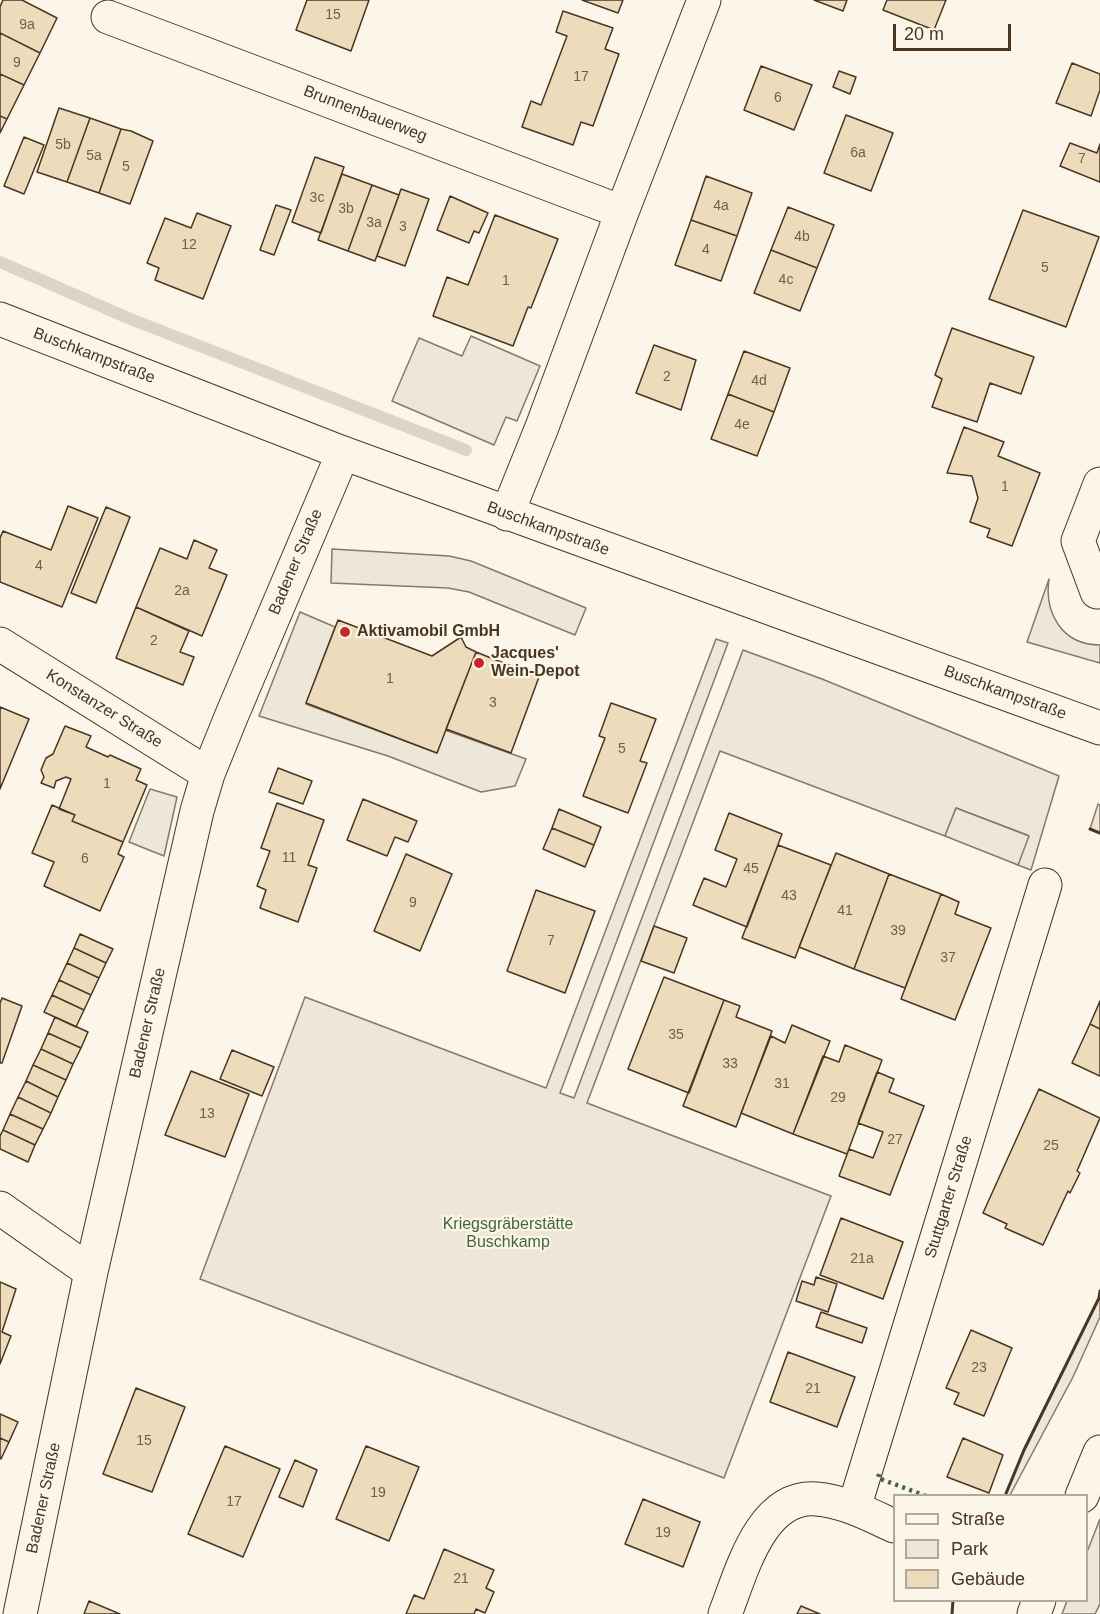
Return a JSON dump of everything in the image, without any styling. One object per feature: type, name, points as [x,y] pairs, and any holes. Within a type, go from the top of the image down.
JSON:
[{"type":"street","points":[[507,514],[704,0]]},
{"type":"street","name":"Brunnenbauerweg","points":[[108,17],[622,212]]},
{"type":"street","name":"Buschkampstraße","points":[[0,319],[343,453],[507,514],[776,609],[1100,728]]},
{"type":"street","name":"Badener Straße","points":[[20,1614],[91,1272],[190,840],[208,774],[343,453]]},
{"type":"street","points":[[1097,592],[1078,541],[1100,484]]},
{"type":"street","name":"Konstanzer Straße","points":[[0,644],[208,774]]},
{"type":"street","name":"Stuttgarter Straße","points":[[854,1508],[1045,885]]},
{"type":"street","points":[[0,1208],[91,1272]]},
{"type":"street","points":[[1083,1494],[1100,1452]]},
{"type":"street","points":[[725,1614],[760,1530],[785,1507],[800,1500],[822,1500],[854,1508],[893,1526]]},
{"type":"green space","points":[[1049,579],[1050,604],[1058,625],[1075,639],[1087,644],[1100,645],[1100,663],[1027,642]]},
{"type":"green space","name":"Kriegsgräberstätte Buschkamp","points":[[716,639],[728,643],[560,1093],[574,1098],[743,650],[822,679],[1059,776],[1031,870],[1018,865],[1027,835],[956,808],[945,836],[720,751],[587,1103],[831,1196],[724,1478],[200,1279],[305,997],[546,1088]]},
{"type":"green space","points":[[1098,804],[1100,805],[1100,833],[1090,829]]},
{"type":"green space","points":[[1100,1291],[1100,1317],[1073,1377],[1011,1494],[1005,1494],[1024,1450],[1099,1298]]},
{"type":"green space","points":[[1100,1519],[1100,1604],[1095,1614],[1062,1614],[1067,1602],[1088,1602],[1088,1549]]},
{"type":"shaded area","points":[[471,336],[540,366],[517,421],[506,417],[494,445],[392,401],[419,338],[462,356]]},
{"type":"shaded area","points":[[332,549],[449,556],[471,561],[586,608],[575,635],[469,592],[448,588],[331,583]]},
{"type":"shaded area","points":[[300,612],[335,627],[306,704],[437,753],[445,730],[526,759],[515,786],[481,792],[388,756],[259,716]]},
{"type":"shaded area","points":[[150,789],[177,797],[164,856],[129,842]]},
{"type":"shaded area","points":[[956,808],[1029,836],[1018,865],[945,836]]},
{"type":"building","points":[[3,0],[22,0],[57,18],[40,53],[0,33],[0,7]]},
{"type":"building","points":[[307,0],[369,0],[351,51],[296,30]]},
{"type":"building","points":[[582,0],[623,0],[618,13]]},
{"type":"building","points":[[814,0],[847,0],[843,11]]},
{"type":"building","points":[[887,0],[946,0],[934,30],[883,10]]},
{"type":"building","points":[[563,11],[613,28],[605,49],[619,54],[593,126],[581,122],[573,145],[522,127],[531,101],[541,105],[567,36],[556,32]]},
{"type":"building","points":[[0,33],[40,53],[24,85],[0,74]]},
{"type":"building","points":[[1072,63],[1100,74],[1100,90],[1091,116],[1056,103]]},
{"type":"building","points":[[761,66],[812,85],[794,130],[744,110]]},
{"type":"building","points":[[839,71],[856,77],[850,94],[833,87]]},
{"type":"building","points":[[0,74],[24,85],[7,119],[0,116]]},
{"type":"building","points":[[59,108],[90,118],[67,182],[37,172]]},
{"type":"building","points":[[846,115],[893,133],[871,191],[824,173]]},
{"type":"building","points":[[0,116],[7,119],[0,133]]},
{"type":"building","points":[[90,118],[121,129],[99,193],[67,182]]},
{"type":"building","points":[[121,129],[153,141],[130,204],[99,193]]},
{"type":"building","points":[[24,137],[44,145],[24,194],[4,186]]},
{"type":"building","points":[[1070,143],[1097,153],[1100,144],[1100,182],[1060,166]]},
{"type":"building","points":[[315,157],[344,167],[321,233],[292,222]]},
{"type":"building","points":[[342,174],[372,185],[348,251],[318,240]]},
{"type":"building","points":[[706,176],[752,193],[737,236],[691,220]]},
{"type":"building","points":[[372,185],[399,195],[375,261],[348,251]]},
{"type":"building","points":[[401,189],[429,199],[405,266],[377,256]]},
{"type":"building","points":[[450,196],[488,213],[479,233],[474,231],[469,243],[437,230]]},
{"type":"building","points":[[276,205],[291,210],[274,255],[260,250]]},
{"type":"building","points":[[788,207],[834,225],[817,268],[771,250]]},
{"type":"building","points":[[1023,210],[1099,237],[1066,327],[989,299]]},
{"type":"building","points":[[197,213],[231,226],[203,299],[155,280],[159,268],[147,263],[165,218],[191,228]]},
{"type":"building","points":[[495,215],[558,239],[531,308],[528,307],[513,346],[433,316],[447,277],[468,285]]},
{"type":"building","points":[[691,220],[737,236],[721,281],[675,265]]},
{"type":"building","points":[[771,250],[817,268],[800,311],[754,293]]},
{"type":"building","points":[[952,328],[1034,357],[1021,394],[990,383],[977,422],[932,407],[942,379],[935,375]]},
{"type":"building","points":[[654,345],[696,360],[681,410],[636,393]]},
{"type":"building","points":[[744,351],[790,368],[774,412],[728,394]]},
{"type":"building","points":[[728,394],[774,412],[757,456],[711,439]]},
{"type":"building","points":[[964,427],[1004,442],[998,456],[1040,473],[1012,546],[987,537],[990,529],[970,522],[978,498],[972,476],[947,473]]},
{"type":"building","points":[[68,506],[98,518],[62,607],[0,582],[0,538],[3,531],[51,550]]},
{"type":"building","points":[[106,507],[130,517],[96,603],[71,593]]},
{"type":"building","points":[[194,540],[217,550],[209,568],[227,575],[202,636],[136,607],[160,548],[187,559]]},
{"type":"building","points":[[136,607],[189,631],[180,652],[194,657],[183,685],[116,658]]},
{"type":"building","points":[[338,620],[432,656],[461,637],[466,647],[476,652],[437,753],[306,703]]},
{"type":"building","points":[[476,652],[539,677],[511,753],[446,729]]},
{"type":"building","points":[[611,703],[656,719],[640,761],[647,763],[628,813],[583,796],[605,738],[599,736]]},
{"type":"building","points":[[0,707],[29,719],[0,789]]},
{"type":"building","points":[[65,726],[91,736],[86,747],[141,769],[136,780],[147,785],[123,842],[72,821],[75,815],[59,809],[71,779],[66,777],[56,781],[54,788],[41,783],[44,777],[41,770],[46,758],[53,754]]},
{"type":"building","points":[[278,768],[312,781],[303,804],[269,792]]},
{"type":"building","points":[[363,799],[417,821],[408,842],[395,837],[387,856],[347,840]]},
{"type":"building","points":[[277,803],[324,820],[308,865],[317,868],[298,922],[260,908],[266,890],[257,886],[270,851],[261,848]]},
{"type":"building","points":[[52,805],[75,815],[72,821],[123,842],[118,854],[124,857],[100,911],[44,886],[54,862],[32,853]]},
{"type":"building","points":[[559,809],[601,827],[594,845],[552,828]]},
{"type":"building","points":[[729,813],[782,834],[747,927],[693,905],[704,878],[726,887],[737,859],[715,850]]},
{"type":"building","points":[[552,828],[594,845],[585,867],[543,849]]},
{"type":"building","points":[[778,845],[831,865],[795,958],[742,938]]},
{"type":"building","points":[[836,853],[889,874],[854,969],[799,947]]},
{"type":"building","points":[[406,854],[452,874],[420,951],[374,931]]},
{"type":"building","points":[[889,874],[941,894],[905,988],[854,969]]},
{"type":"building","points":[[536,890],[595,911],[565,993],[507,971]]},
{"type":"building","points":[[941,894],[959,902],[955,914],[991,928],[955,1020],[901,999]]},
{"type":"building","points":[[654,926],[687,938],[674,973],[641,961]]},
{"type":"building","points":[[80,934],[113,949],[106,963],[74,948]]},
{"type":"building","points":[[74,948],[106,963],[99,978],[67,963]]},
{"type":"building","points":[[67,963],[99,978],[91,995],[59,980]]},
{"type":"building","points":[[664,977],[724,1000],[689,1093],[628,1069]]},
{"type":"building","points":[[59,980],[91,995],[84,1010],[52,995]]},
{"type":"building","points":[[52,995],[84,1010],[76,1027],[44,1012]]},
{"type":"building","points":[[2,998],[22,1006],[2,1063],[0,1063],[0,1003]]},
{"type":"building","points":[[724,1000],[740,1006],[736,1017],[772,1031],[736,1127],[683,1106]]},
{"type":"building","points":[[1100,1001],[1100,1029],[1090,1024]]},
{"type":"building","points":[[55,1017],[88,1032],[81,1048],[48,1033]]},
{"type":"building","points":[[1090,1024],[1100,1029],[1100,1076],[1072,1063]]},
{"type":"building","points":[[792,1025],[830,1041],[793,1134],[741,1113],[771,1036],[785,1043]]},
{"type":"building","points":[[48,1033],[81,1048],[73,1064],[41,1049]]},
{"type":"building","points":[[845,1045],[882,1060],[847,1154],[793,1134],[823,1056],[839,1062]]},
{"type":"building","points":[[41,1049],[73,1064],[66,1080],[33,1065]]},
{"type":"building","points":[[232,1050],[274,1067],[262,1096],[220,1079]]},
{"type":"building","points":[[33,1065],[66,1080],[58,1097],[26,1081]]},
{"type":"building","points":[[191,1071],[249,1094],[225,1157],[165,1135]]},
{"type":"building","points":[[877,1072],[894,1079],[889,1092],[924,1106],[890,1195],[839,1176],[849,1149],[873,1158],[883,1132],[858,1123]]},
{"type":"building","points":[[26,1081],[58,1097],[51,1113],[18,1097]]},
{"type":"building","points":[[1039,1089],[1100,1118],[1077,1171],[1080,1173],[1070,1193],[1068,1191],[1043,1245],[1005,1228],[1007,1224],[983,1213]]},
{"type":"building","points":[[18,1097],[51,1113],[43,1129],[10,1114]]},
{"type":"building","points":[[10,1114],[43,1129],[35,1145],[3,1130]]},
{"type":"building","points":[[3,1130],[35,1145],[28,1162],[0,1149],[0,1136]]},
{"type":"building","points":[[841,1218],[903,1242],[883,1299],[820,1275]]},
{"type":"building","points":[[816,1277],[837,1284],[828,1312],[796,1301],[802,1281],[814,1285]]},
{"type":"building","points":[[0,1282],[16,1289],[2,1332],[11,1336],[0,1364]]},
{"type":"building","points":[[821,1312],[867,1328],[862,1343],[816,1327]]},
{"type":"building","points":[[971,1330],[1012,1348],[984,1416],[954,1404],[959,1393],[946,1388]]},
{"type":"building","points":[[788,1352],[855,1377],[837,1427],[770,1402]]},
{"type":"building","points":[[136,1388],[185,1407],[152,1492],[103,1474]]},
{"type":"building","points":[[0,1414],[18,1422],[9,1442],[0,1438]]},
{"type":"building","points":[[0,1438],[9,1442],[1,1459],[0,1458]]},
{"type":"building","points":[[963,1438],[1003,1455],[989,1493],[947,1477]]},
{"type":"building","points":[[225,1446],[280,1469],[243,1557],[188,1534]]},
{"type":"building","points":[[366,1446],[419,1467],[389,1541],[336,1519]]},
{"type":"building","points":[[295,1460],[317,1470],[303,1507],[279,1497]]},
{"type":"building","points":[[643,1499],[700,1522],[683,1567],[625,1544]]},
{"type":"building","points":[[444,1549],[494,1570],[486,1588],[494,1592],[485,1613],[476,1609],[474,1614],[406,1614],[414,1595],[424,1599]]},
{"type":"building","points":[[89,1601],[120,1614],[84,1614]]},
{"type":"building","points":[[801,1606],[820,1614],[797,1614]]},
{"type":"waterway","points":[[0,262],[128,318],[466,450]]},
{"type":"hedge","points":[[879,1474],[878,1478],[921,1494]]},
{"type":"wall","points":[[1090,829],[1100,833]]},
{"type":"wall","points":[[1006,1494],[1024,1450],[1099,1298],[1100,1291]]},
{"type":"wall","points":[[952,1614],[953,1602]]},
{"type":"place","name":"Aktivamobil GmbH","points":[[345,632]]},
{"type":"place","name":"Jacques' Wein-Depot","points":[[479,663]]}]
